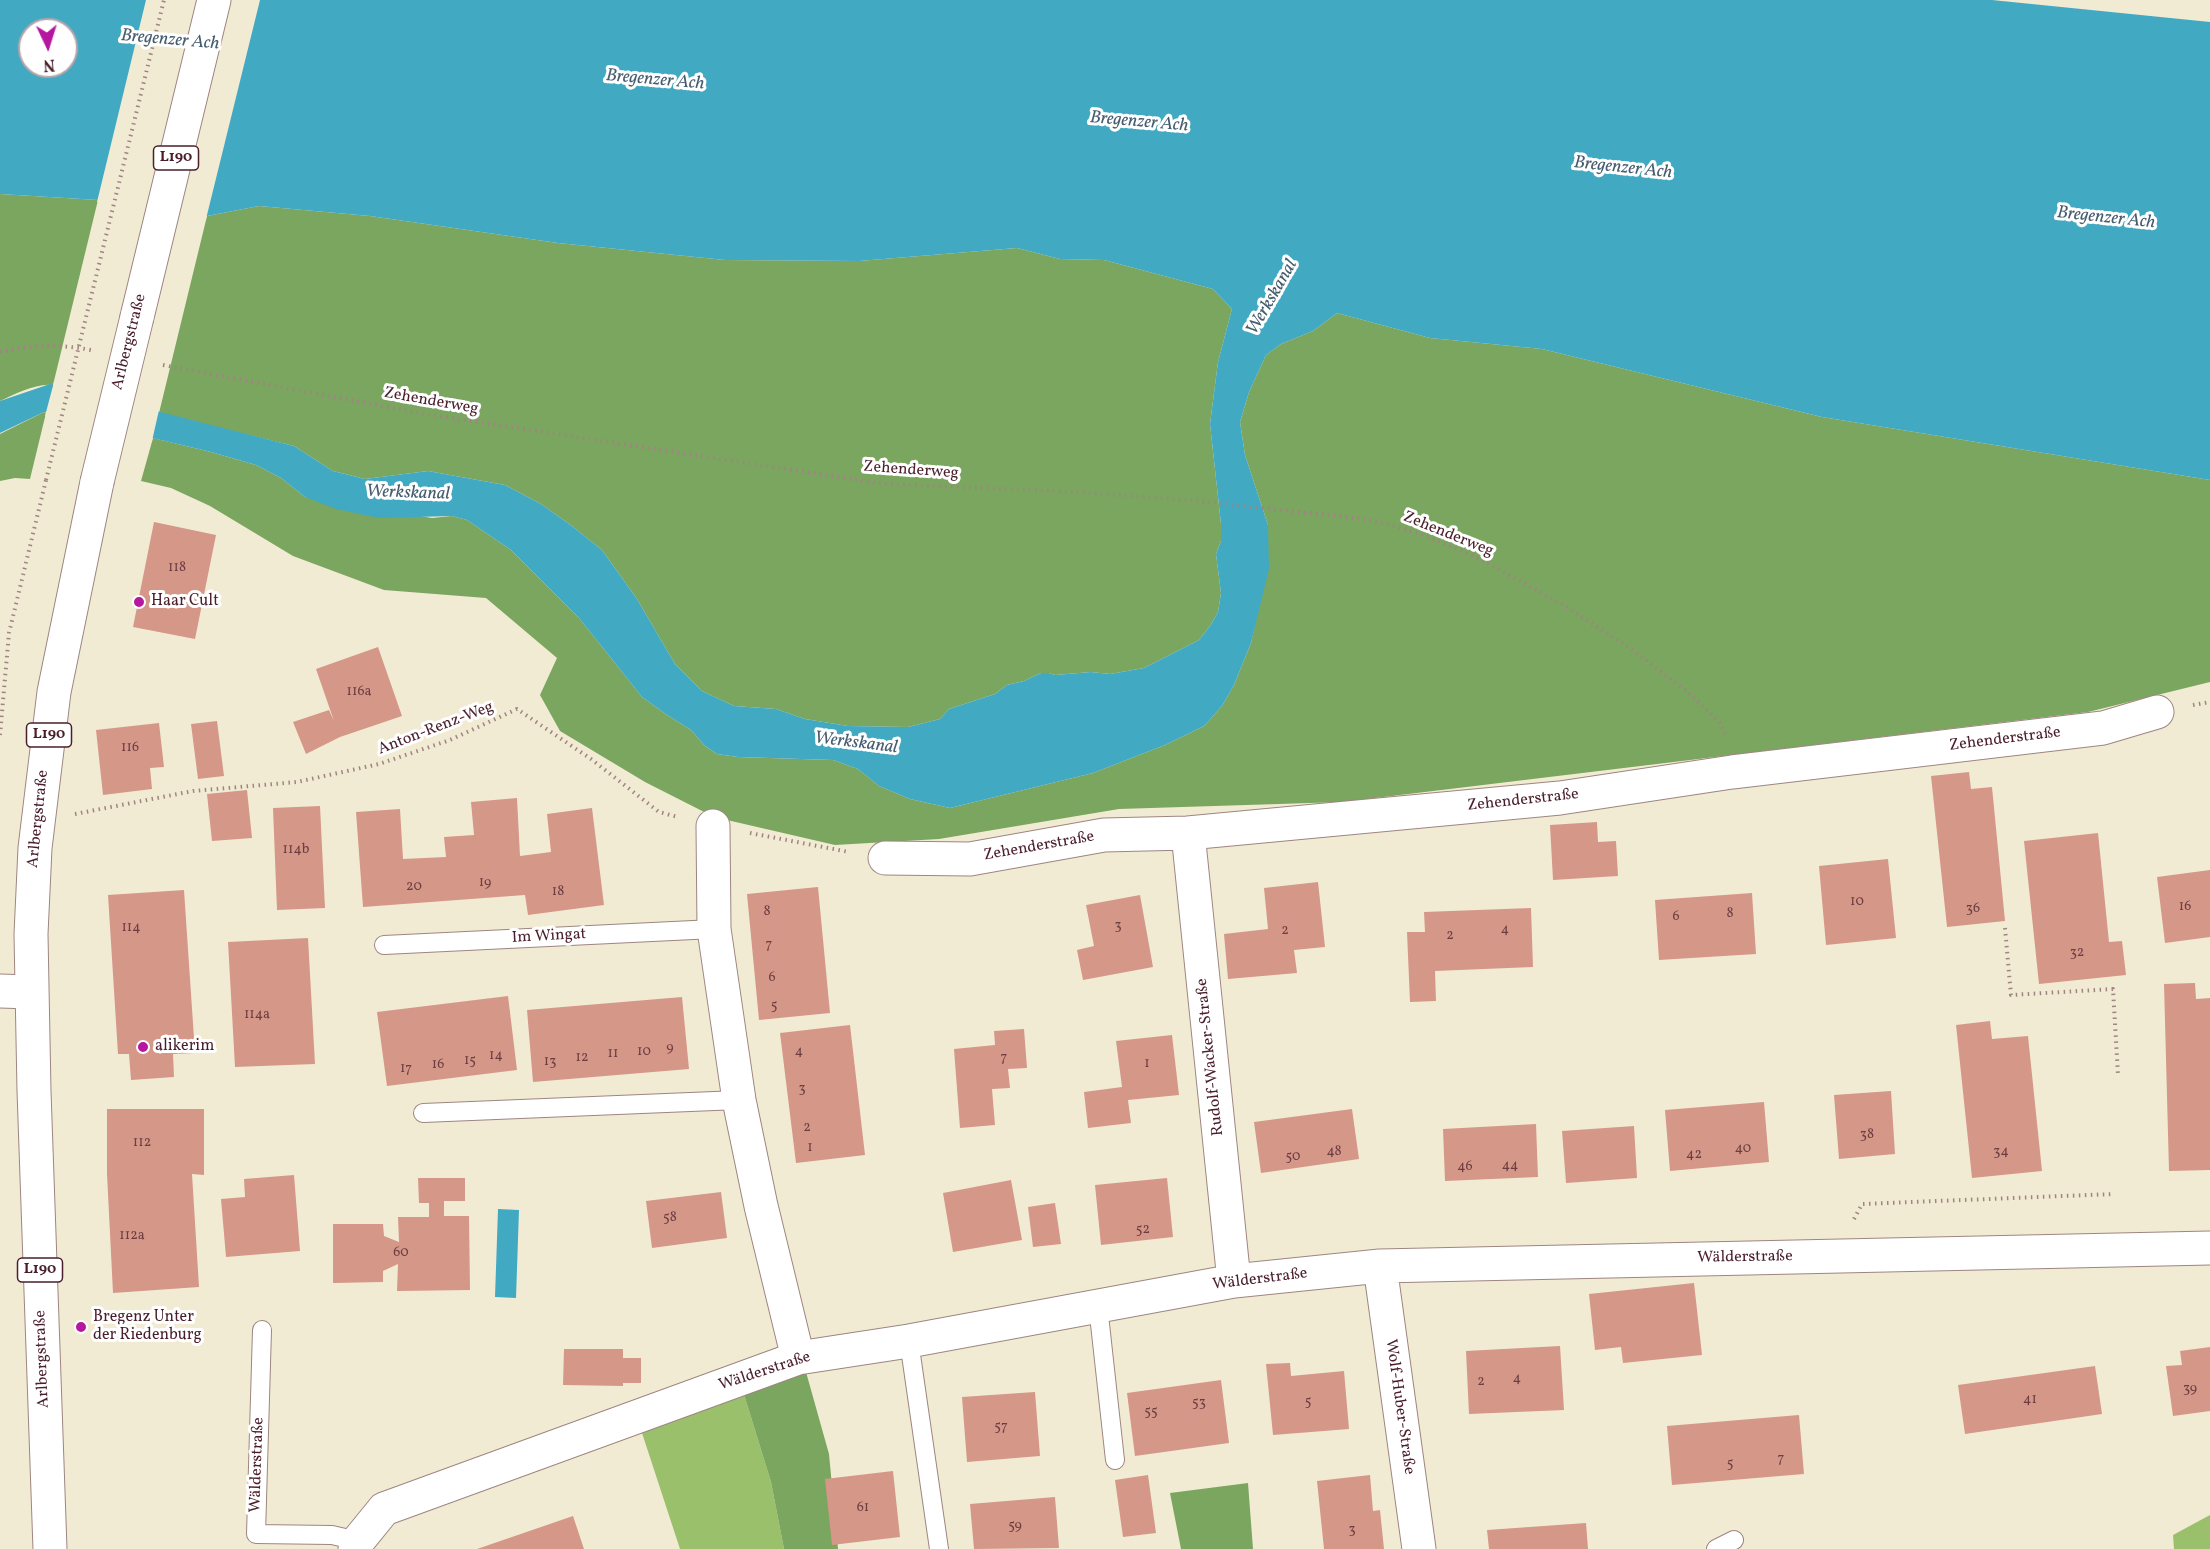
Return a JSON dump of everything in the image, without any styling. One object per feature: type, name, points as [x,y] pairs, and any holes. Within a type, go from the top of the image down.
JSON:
[{"type":"street","name":"Arlbergstraße","points":[[51,1549],[16,991],[31,934],[35,848],[54,692],[97,482],[214,0]]},
{"type":"street","name":"Zehenderstraße","points":[[885,858],[970,859],[1104,836],[1188,833],[1560,798],[1732,772],[2103,728],[2157,712]]},
{"type":"street","points":[[713,826],[714,929],[739,1100],[761,1206],[798,1358]]},
{"type":"street","name":"Rudolf-Wacker-Straße","points":[[1188,833],[1234,1281]]},
{"type":"street","name":"Wälderstraße","points":[[356,1545],[384,1509],[798,1358],[909,1341],[1234,1281],[1380,1266],[2210,1248]]},
{"type":"street","name":"Wolf-Huber-Straße","points":[[1380,1266],[1419,1549]]},
{"type":"lane","name":"Im Wingat","points":[[384,945],[714,929]]},
{"type":"lane","points":[[423,1113],[739,1100]]},
{"type":"lane","points":[[1098,1306],[1115,1460]]},
{"type":"lane","name":"Wälderstraße","points":[[262,1330],[256,1534],[332,1535],[356,1545]]},
{"type":"lane","points":[[909,1341],[939,1549]]},
{"type":"lane","points":[[1716,1549],[1734,1540]]},
{"type":"path","points":[[0,735],[9,633],[164,0]]},
{"type":"path","points":[[0,352],[44,345],[71,346],[94,351]]},
{"type":"path","name":"Zehenderweg","points":[[153,363],[425,414],[615,445],[884,484],[1078,492],[1188,500],[1364,519],[1426,536],[1480,559],[1565,606],[1634,651],[1689,693],[1720,723],[1730,744],[1732,772]]},
{"type":"path","name":"Anton-Renz-Weg","points":[[68,816],[193,792],[297,782],[379,764],[450,740],[517,709],[591,759],[659,812],[713,826],[885,858]]},
{"type":"path","points":[[2005,928],[2011,995],[2113,989],[2118,1075]]},
{"type":"path","points":[[1832,1256],[1862,1204],[2114,1194]]},
{"type":"green space","points":[[0,194],[98,200],[53,385],[33,387],[0,401]]},
{"type":"green space","points":[[259,206],[370,216],[558,243],[725,260],[859,261],[1017,248],[1060,259],[1104,260],[1213,289],[1232,309],[1218,362],[1210,424],[1221,524],[1221,541],[1216,554],[1221,593],[1218,612],[1199,640],[1144,668],[1110,674],[1041,673],[1024,681],[1007,685],[995,694],[949,709],[940,719],[908,727],[848,726],[805,719],[776,709],[734,706],[702,691],[675,664],[637,599],[602,550],[541,504],[505,485],[428,471],[365,479],[333,471],[294,446],[159,413],[207,216]]},
{"type":"green space","points":[[1337,313],[1430,338],[1542,349],[1822,417],[2210,480],[2210,682],[2088,712],[1342,802],[1119,809],[939,839],[835,845],[714,817],[645,782],[560,731],[540,695],[557,658],[486,598],[384,590],[293,556],[210,506],[171,488],[141,481],[153,438],[256,465],[281,478],[305,497],[432,518],[452,516],[467,520],[511,550],[579,618],[642,697],[691,730],[705,746],[717,754],[738,757],[833,760],[858,769],[879,786],[910,799],[950,808],[1093,773],[1165,745],[1204,726],[1222,706],[1234,685],[1251,643],[1259,606],[1268,525],[1245,455],[1240,422],[1249,392],[1266,355],[1281,344],[1313,331]]},
{"type":"green space","points":[[46,413],[30,479],[15,478],[0,481],[0,434]]},
{"type":"green space","points":[[806,1372],[829,1454],[838,1549],[784,1549],[771,1482],[742,1388]]},
{"type":"green space","points":[[742,1388],[771,1482],[784,1549],[680,1549],[642,1433]]},
{"type":"green space","points":[[1248,1483],[1253,1549],[1181,1549],[1170,1493]]},
{"type":"green space","points":[[2210,1515],[2210,1549],[2174,1549],[2173,1535]]},
{"type":"water","points":[[0,0],[1992,0],[2210,22],[2210,480],[1822,417],[1542,349],[1430,338],[1337,313],[1313,331],[1281,344],[1266,355],[1249,392],[1240,422],[1245,455],[1268,525],[1269,569],[1251,643],[1234,685],[1222,706],[1204,726],[1165,745],[1093,773],[950,808],[910,799],[879,786],[858,769],[833,760],[738,757],[717,754],[705,746],[691,730],[642,697],[579,618],[511,550],[467,520],[452,516],[379,518],[336,509],[305,497],[281,478],[256,465],[44,412],[0,433],[0,401],[50,384],[294,446],[333,471],[365,479],[428,471],[505,485],[541,504],[602,550],[637,599],[675,664],[702,691],[734,706],[776,709],[805,719],[848,726],[908,727],[940,719],[949,709],[995,694],[1007,685],[1024,681],[1041,673],[1110,674],[1144,668],[1199,640],[1210,626],[1218,612],[1221,593],[1216,554],[1221,541],[1221,524],[1210,424],[1218,362],[1232,309],[1213,289],[1104,260],[1060,259],[1017,248],[859,261],[725,260],[558,243],[370,216],[259,206],[207,216],[98,200],[0,194]]},
{"type":"water","points":[[498,1209],[519,1210],[516,1298],[495,1297]]},
{"type":"pier","points":[[146,0],[260,0],[206,219],[97,202]]},
{"type":"pier","points":[[54,382],[159,410],[152,441],[45,416]]},
{"type":"building","points":[[154,522],[216,535],[195,639],[133,627]]},
{"type":"building","points":[[378,647],[402,716],[340,737],[306,754],[293,722],[329,710],[334,721],[316,669]]},
{"type":"building","points":[[217,721],[224,776],[198,779],[191,724]]},
{"type":"building","points":[[159,723],[164,767],[150,768],[152,789],[103,795],[96,730]]},
{"type":"building","points":[[1969,772],[1971,789],[1992,787],[2005,921],[1947,927],[1931,776]]},
{"type":"building","points":[[247,790],[252,838],[212,841],[207,794]]},
{"type":"building","points":[[517,798],[520,856],[551,852],[547,814],[592,808],[604,905],[528,915],[525,895],[363,907],[356,812],[400,809],[403,859],[446,857],[444,837],[474,835],[471,802]]},
{"type":"building","points":[[320,806],[325,908],[277,910],[273,808]]},
{"type":"building","points":[[1597,822],[1598,842],[1616,841],[1618,876],[1553,880],[1550,825]]},
{"type":"building","points":[[2098,833],[2109,942],[2122,941],[2126,975],[2039,984],[2024,841]]},
{"type":"building","points":[[1888,859],[1896,938],[1826,945],[1819,866]]},
{"type":"building","points":[[2210,870],[2210,937],[2165,943],[2157,877]]},
{"type":"building","points":[[1318,882],[1325,947],[1294,950],[1297,973],[1228,979],[1224,934],[1268,929],[1264,888]]},
{"type":"building","points":[[818,887],[830,1013],[759,1020],[747,894]]},
{"type":"building","points":[[184,890],[195,1053],[173,1054],[174,1077],[131,1080],[129,1054],[118,1054],[108,895]]},
{"type":"building","points":[[1752,893],[1756,954],[1659,960],[1655,900]]},
{"type":"building","points":[[1140,895],[1153,967],[1083,980],[1077,950],[1094,946],[1086,905]]},
{"type":"building","points":[[1531,908],[1533,967],[1435,971],[1436,1001],[1410,1002],[1407,932],[1425,932],[1424,912]]},
{"type":"building","points":[[308,938],[315,1064],[235,1067],[228,942]]},
{"type":"building","points":[[2195,983],[2196,999],[2210,998],[2210,1170],[2169,1171],[2164,984]]},
{"type":"building","points":[[508,996],[517,1070],[387,1086],[377,1012]]},
{"type":"building","points":[[682,997],[689,1069],[533,1082],[527,1010]]},
{"type":"building","points":[[1990,1021],[1992,1039],[2028,1036],[2042,1171],[1972,1178],[1956,1025]]},
{"type":"building","points":[[850,1025],[865,1155],[796,1163],[780,1033]]},
{"type":"building","points":[[1024,1029],[1027,1068],[1008,1069],[1010,1088],[992,1089],[995,1125],[960,1128],[954,1049],[995,1045],[994,1031]]},
{"type":"building","points":[[1172,1035],[1179,1095],[1128,1100],[1131,1123],[1088,1128],[1084,1092],[1122,1087],[1116,1041]]},
{"type":"building","points":[[1891,1091],[1895,1154],[1839,1159],[1834,1095]]},
{"type":"building","points":[[1764,1102],[1769,1162],[1670,1171],[1665,1110]]},
{"type":"building","points":[[107,1109],[204,1109],[204,1175],[192,1174],[199,1287],[113,1293],[107,1174]]},
{"type":"building","points":[[1352,1109],[1359,1159],[1261,1173],[1254,1122]]},
{"type":"building","points":[[1536,1124],[1538,1177],[1445,1181],[1443,1129]]},
{"type":"building","points":[[1634,1126],[1637,1178],[1566,1183],[1562,1131]]},
{"type":"building","points":[[294,1175],[300,1251],[226,1257],[221,1199],[245,1197],[244,1179]]},
{"type":"building","points":[[418,1178],[465,1178],[465,1201],[444,1201],[444,1216],[469,1216],[470,1290],[397,1291],[398,1264],[383,1271],[383,1282],[333,1283],[333,1224],[383,1224],[384,1236],[399,1242],[398,1217],[429,1217],[429,1203],[419,1203]]},
{"type":"building","points":[[1167,1178],[1173,1237],[1101,1245],[1095,1185]]},
{"type":"building","points":[[1011,1180],[1022,1240],[953,1252],[943,1193]]},
{"type":"building","points":[[721,1192],[727,1238],[652,1248],[646,1201]]},
{"type":"building","points":[[1055,1203],[1061,1244],[1033,1247],[1028,1207]]},
{"type":"building","points":[[1694,1283],[1702,1355],[1623,1363],[1621,1347],[1595,1350],[1589,1294]]},
{"type":"building","points":[[1560,1346],[1564,1410],[1469,1414],[1466,1351]]},
{"type":"building","points":[[2210,1347],[2210,1411],[2173,1416],[2166,1366],[2182,1365],[2180,1351]]},
{"type":"building","points":[[564,1349],[623,1349],[623,1358],[641,1358],[641,1383],[623,1383],[623,1386],[563,1385]]},
{"type":"building","points":[[1290,1363],[1291,1376],[1344,1371],[1349,1429],[1273,1435],[1266,1364]]},
{"type":"building","points":[[2095,1366],[2102,1414],[1965,1434],[1958,1385]]},
{"type":"building","points":[[1221,1380],[1229,1443],[1135,1456],[1127,1393]]},
{"type":"building","points":[[1035,1392],[1040,1456],[967,1462],[962,1397]]},
{"type":"building","points":[[1799,1415],[1804,1474],[1672,1485],[1667,1426]]},
{"type":"building","points":[[893,1471],[900,1537],[832,1545],[825,1479]]},
{"type":"building","points":[[1148,1475],[1156,1533],[1123,1537],[1115,1480]]},
{"type":"building","points":[[1370,1475],[1373,1511],[1380,1510],[1384,1549],[1324,1549],[1317,1481]]},
{"type":"building","points":[[1055,1497],[1059,1548],[974,1549],[970,1504]]},
{"type":"building","points":[[573,1516],[584,1549],[477,1549]]},
{"type":"building","points":[[1586,1523],[1588,1549],[1489,1549],[1487,1530]]},
{"type":"place","name":"Haar Cult","points":[[139,602]]},
{"type":"place","name":"alikerim","points":[[143,1047]]},
{"type":"place","name":"Bregenz Unter der Riedenburg","points":[[81,1327]]},
{"type":"water label","name":"Bregenzer Ach","points":[[170,41]]},
{"type":"water label","name":"Bregenzer Ach","points":[[655,81]]},
{"type":"water label","name":"Bregenzer Ach","points":[[1139,123]]},
{"type":"water label","name":"Bregenzer Ach","points":[[1623,169]]},
{"type":"water label","name":"Bregenzer Ach","points":[[2106,219]]},
{"type":"water label","name":"Werkskanal","points":[[1273,298]]},
{"type":"water label","name":"Werkskanal","points":[[408,494]]},
{"type":"water label","name":"Werkskanal","points":[[856,744]]}]
